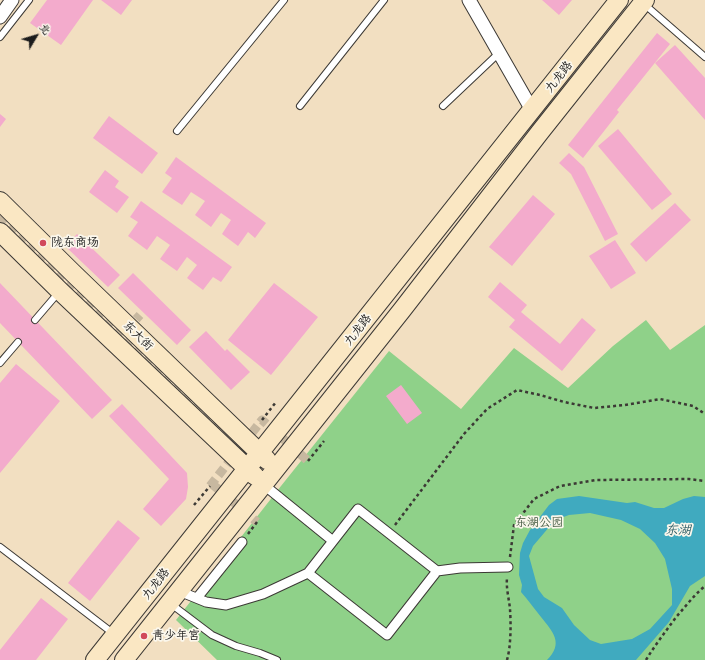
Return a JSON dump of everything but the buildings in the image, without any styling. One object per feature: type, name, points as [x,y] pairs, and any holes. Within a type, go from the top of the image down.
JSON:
[{"type":"main road","name":"九龙路","points":[[96,660],[619,0]]},
{"type":"main road","name":"九龙路","points":[[124,660],[398,316],[540,132],[643,2]]},
{"type":"main road","name":"东大街","points":[[0,201],[276,469]]},
{"type":"main road","name":"东大街","points":[[0,232],[264,485]]},
{"type":"street","points":[[0,17],[12,0]]},
{"type":"street","points":[[469,0],[532,110]]},
{"type":"street","points":[[264,485],[333,541]]},
{"type":"street","points":[[174,597],[197,598],[206,602],[226,605],[263,594],[308,573],[358,509],[437,571]]},
{"type":"street","points":[[197,598],[242,542]]},
{"type":"street","points":[[308,573],[387,635],[437,571],[460,568],[508,567]]},
{"type":"lane","points":[[0,37],[29,0]]},
{"type":"lane","points":[[178,131],[284,0]]},
{"type":"lane","points":[[300,106],[384,0]]},
{"type":"lane","points":[[643,2],[705,57]]},
{"type":"lane","points":[[443,106],[499,53]]},
{"type":"lane","points":[[35,320],[60,291]]},
{"type":"lane","points":[[0,363],[18,342]]},
{"type":"lane","points":[[0,547],[115,635]]},
{"type":"lane","points":[[174,597],[212,635],[236,646],[260,653],[276,660]]},
{"type":"path","points":[[389,533],[464,434],[487,409],[517,390],[594,408],[660,399],[693,406],[705,414]]},
{"type":"path","points":[[262,420],[276,402]]},
{"type":"path","points":[[308,461],[324,441]]},
{"type":"path","points":[[507,660],[510,637],[510,611],[506,584],[514,526],[534,499],[560,486],[596,480],[705,480]]},
{"type":"path","points":[[194,505],[210,486]]},
{"type":"path","points":[[646,660],[658,641],[683,609],[705,586]]},
{"type":"green space","name":"东湖公园","points":[[646,320],[670,350],[705,325],[705,660],[217,660],[176,620],[389,351],[461,409],[514,348],[568,388],[613,346]]},
{"type":"water","name":"东湖","points":[[579,496],[627,503],[635,502],[654,508],[664,508],[683,499],[694,496],[705,497],[705,576],[690,586],[669,622],[636,660],[547,660],[555,648],[555,638],[553,633],[521,592],[522,585],[519,575],[520,553],[523,543],[530,530],[549,505],[557,499]],"holes":[[[590,513],[621,520],[640,529],[655,543],[665,559],[672,589],[672,605],[650,629],[632,639],[601,644],[590,640],[574,625],[562,608],[544,597],[538,589],[529,556],[533,546],[558,519],[569,515]]]},
{"type":"tunnel","points":[[0,216],[122,335],[230,436]]},
{"type":"tunnel","points":[[127,329],[140,315]]},
{"type":"tunnel","points":[[210,486],[262,420],[308,461]]},
{"type":"tunnel","points":[[212,484],[257,522]]},
{"type":"place","name":"陇东商场","points":[[43,243]]},
{"type":"place","name":"青少年宫","points":[[144,636]]}]
